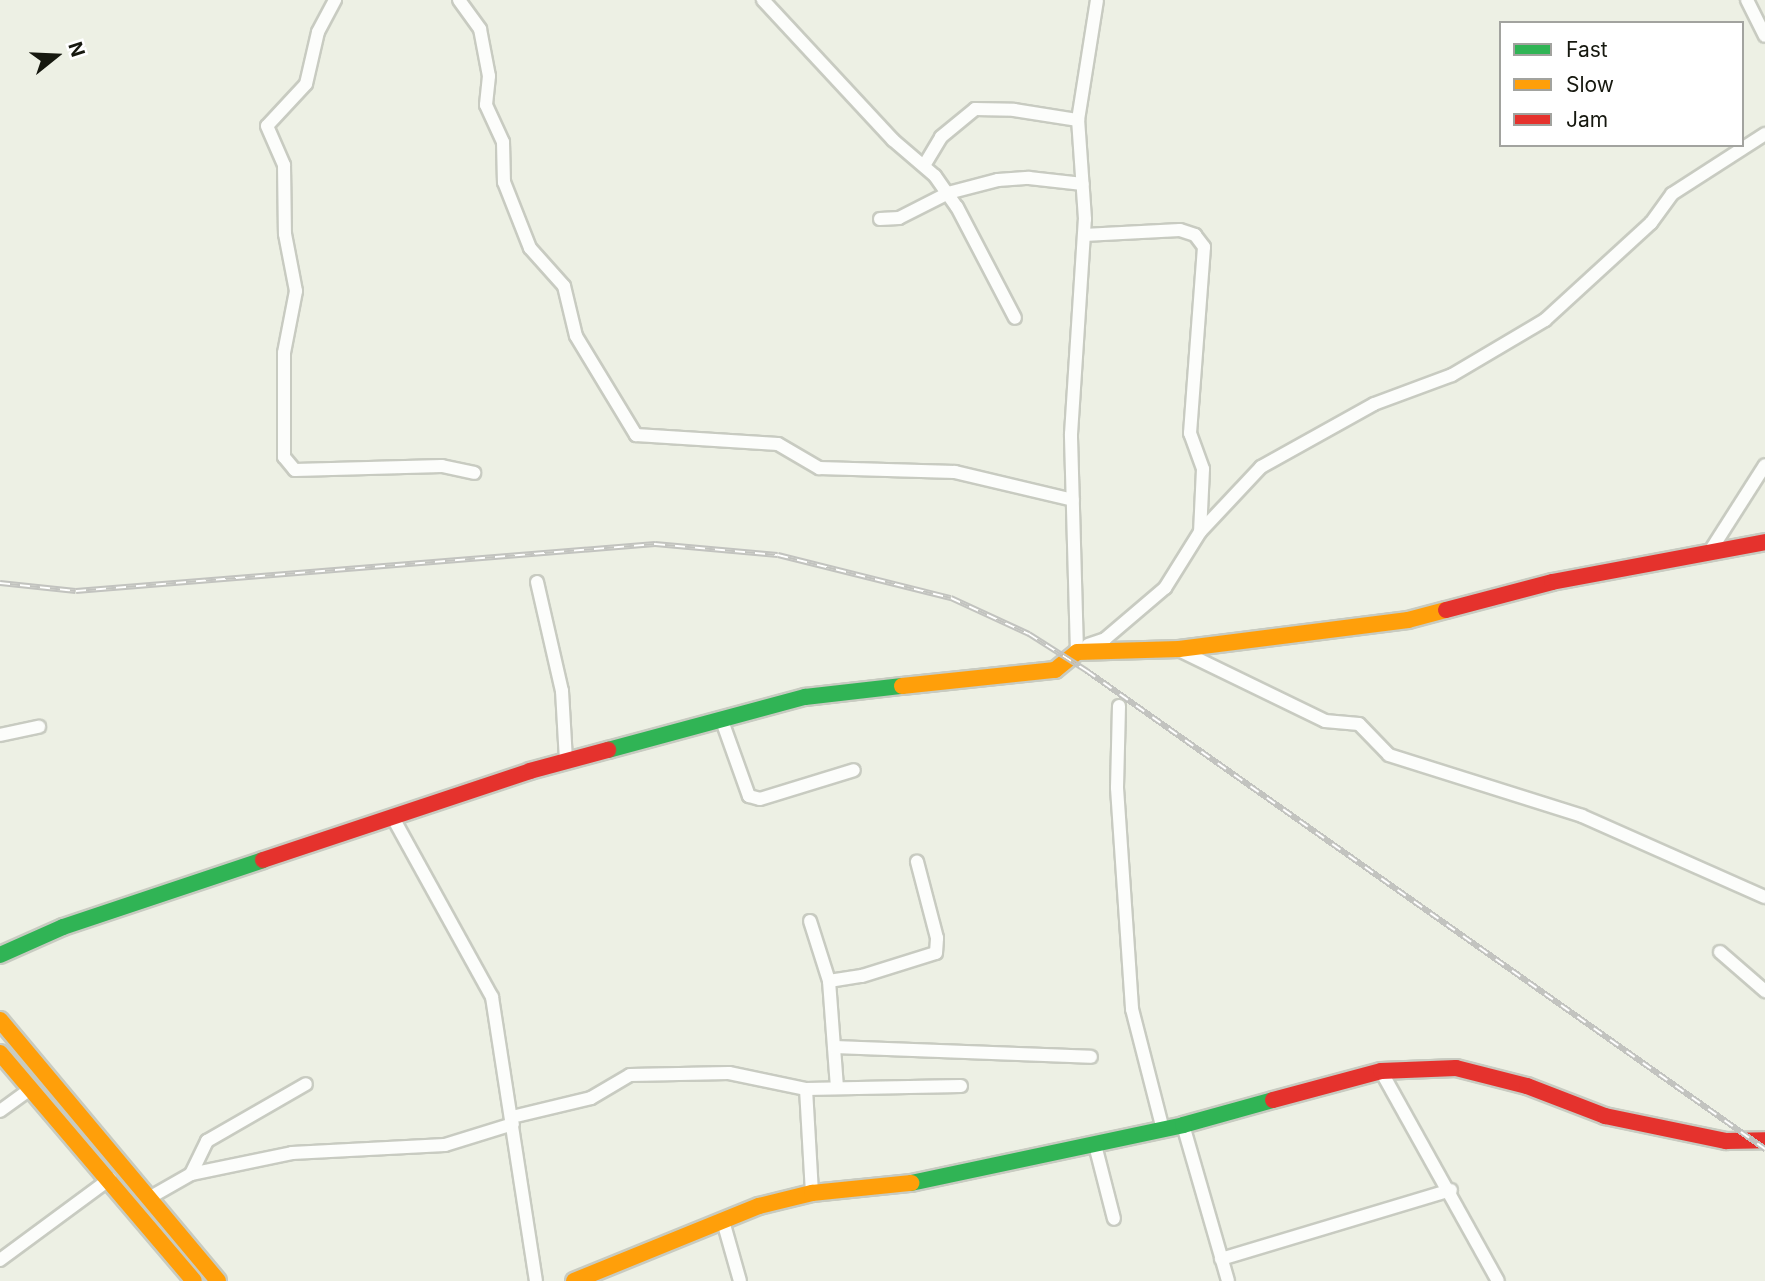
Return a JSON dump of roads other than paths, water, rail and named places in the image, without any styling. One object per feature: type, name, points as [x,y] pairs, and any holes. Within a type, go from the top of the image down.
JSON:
[{"type":"street","points":[[335,0],[321,24],[306,84],[267,126],[284,165],[285,234],[296,291],[284,354],[284,457],[295,470],[442,466],[474,473]]},
{"type":"street","points":[[459,0],[480,29],[489,76],[486,105],[503,142],[505,182],[530,248],[564,286],[576,336],[636,435],[784,445],[818,468],[955,472],[1073,500]]},
{"type":"street","points":[[763,0],[893,140],[925,164],[948,193],[1015,318]]},
{"type":"street","points":[[1077,650],[1071,434],[1084,235],[1083,184],[1077,120],[1097,0]]},
{"type":"street","points":[[1747,0],[1765,36]]},
{"type":"street","points":[[925,164],[941,137],[975,109],[1014,110],[1077,120]]},
{"type":"street","points":[[0,955],[63,927],[392,816],[566,760],[721,718],[805,697],[880,686],[1055,670],[1077,650],[1105,639],[1165,588],[1200,532],[1226,499],[1278,456],[1385,399],[1452,375],[1545,320],[1651,223],[1672,194],[1765,134]]},
{"type":"street","points":[[880,219],[914,212],[948,193],[1015,178],[1083,184]]},
{"type":"street","points":[[1084,235],[1180,230],[1195,235],[1204,247],[1190,433],[1203,468],[1200,532]]},
{"type":"street","points":[[1709,553],[1765,465]]},
{"type":"street","points":[[1077,650],[1179,649],[1408,620],[1552,582],[1765,542]]},
{"type":"street","points":[[537,582],[562,691],[566,760]]},
{"type":"street","points":[[1179,649],[1325,721],[1359,724],[1390,755],[1582,816],[1765,897]]},
{"type":"street","points":[[1119,706],[1117,788],[1132,1009],[1163,1130]]},
{"type":"street","points":[[721,718],[749,796],[760,799],[854,770]]},
{"type":"street","points":[[0,735],[39,727]]},
{"type":"street","points":[[392,816],[492,996],[536,1281]]},
{"type":"street","points":[[830,981],[862,976],[936,953],[937,937],[917,862]]},
{"type":"street","points":[[810,921],[830,981],[837,1088]]},
{"type":"street","points":[[1720,952],[1765,991]]},
{"type":"street","points":[[0,1020],[218,1281]]},
{"type":"street","points":[[834,1047],[1091,1056]]},
{"type":"street","points":[[0,1053],[110,1179],[194,1281]]},
{"type":"street","points":[[574,1281],[723,1221],[812,1193],[944,1179],[1163,1130],[1381,1071],[1456,1068],[1527,1086],[1605,1116],[1726,1141],[1765,1140]]},
{"type":"street","points":[[1381,1071],[1451,1190],[1498,1281]]},
{"type":"street","points":[[149,1198],[191,1174],[309,1151],[460,1143],[513,1121],[590,1098],[630,1075],[729,1073],[806,1089],[961,1086]]},
{"type":"street","points":[[191,1174],[207,1141],[306,1084]]},
{"type":"street","points":[[0,1111],[32,1088]]},
{"type":"street","points":[[806,1089],[812,1193]]},
{"type":"street","points":[[1183,1125],[1228,1281]]},
{"type":"street","points":[[1095,1145],[1114,1219]]},
{"type":"street","points":[[0,1260],[110,1179]]},
{"type":"street","points":[[1221,1259],[1451,1190]]},
{"type":"street","points":[[723,1221],[740,1281]]},
{"type":"railway","points":[[0,583],[76,591],[655,544],[778,555],[951,598],[1029,634],[1087,671],[1765,1149]]}]
